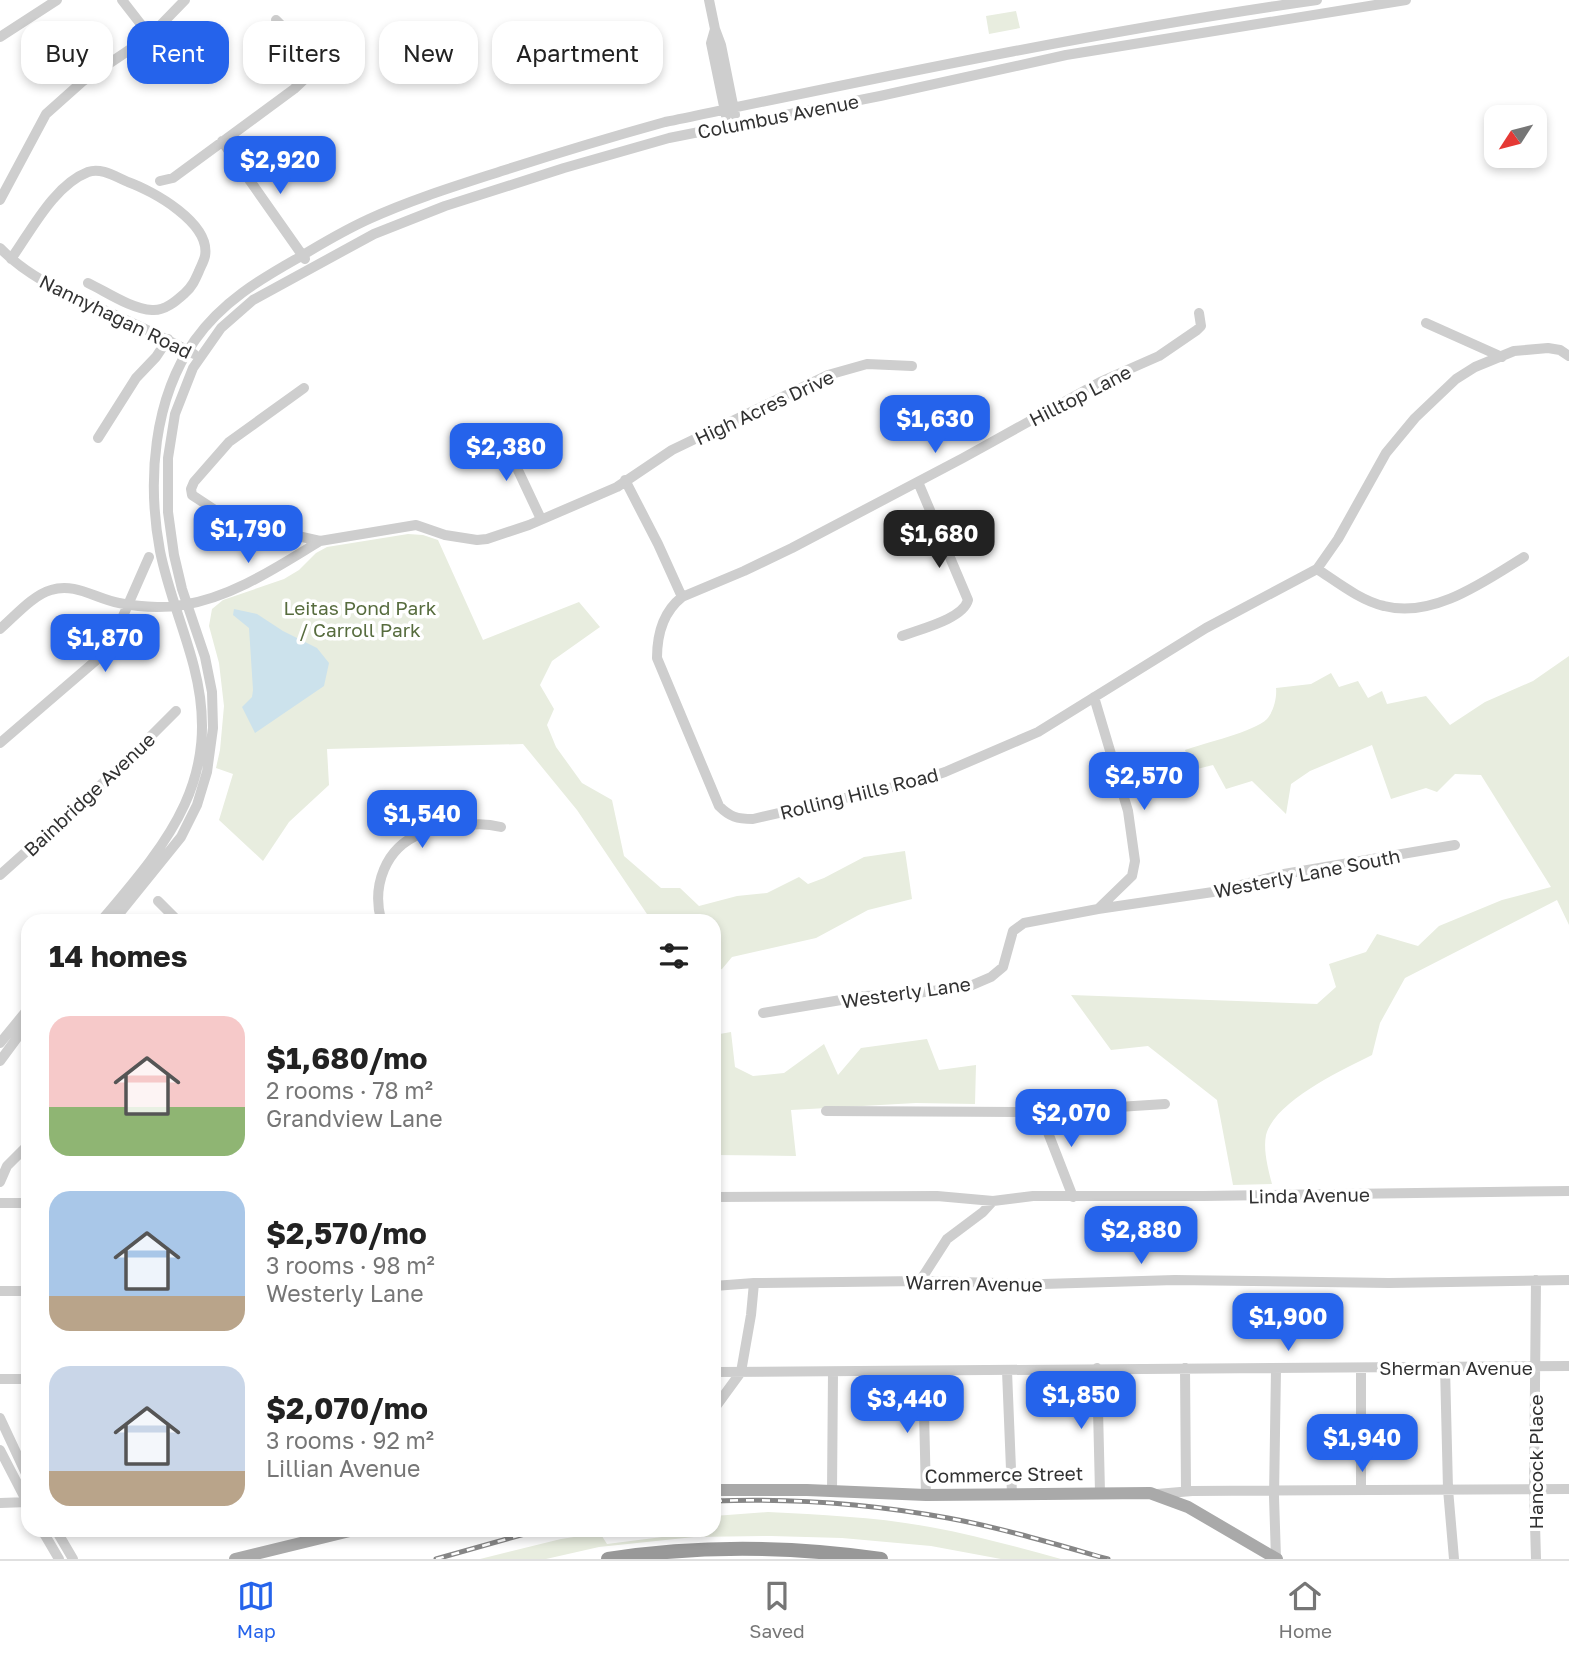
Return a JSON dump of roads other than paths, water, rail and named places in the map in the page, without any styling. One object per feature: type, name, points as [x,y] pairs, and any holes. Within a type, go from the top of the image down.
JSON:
[{"type":"highway","points":[[608,1559],[671,1552],[741,1549],[825,1552],[881,1559]]},
{"type":"highway","points":[[691,1559],[798,1559]]},
{"type":"main road","name":"Commerce Street","points":[[721,1490],[926,1495],[1100,1492],[1157,1494],[1188,1507],[1276,1559]]},
{"type":"main road","points":[[235,1559],[325,1537]]},
{"type":"street","points":[[0,37],[57,0]]},
{"type":"street","points":[[122,0],[138,21]]},
{"type":"street","points":[[165,21],[186,0]]},
{"type":"street","points":[[709,0],[721,45],[732,125]]},
{"type":"street","name":"Columbus Avenue","points":[[180,605],[159,544],[155,474],[164,404],[173,379],[188,350],[211,320],[234,298],[302,255],[367,220],[456,186],[598,140],[665,122],[1076,38],[1317,0]]},
{"type":"street","name":"Columbus Avenue","points":[[180,605],[171,537],[168,466],[178,405],[200,357],[221,328],[242,308],[374,234],[445,206],[622,151],[732,125],[1066,55],[1368,4],[1406,0]]},
{"type":"street","points":[[160,181],[173,178],[294,89],[312,72],[311,66],[276,20]]},
{"type":"street","points":[[1147,26],[1149,41]]},
{"type":"street","points":[[0,200],[46,114],[83,81],[127,51]]},
{"type":"street","points":[[222,141],[310,268]]},
{"type":"street","points":[[11,259],[65,186],[90,171],[99,170],[143,187],[174,205],[184,214],[203,242],[205,256],[195,281],[165,308],[152,310],[133,304],[88,283]]},
{"type":"street","name":"Nannyhagan Road","points":[[0,248],[28,273],[46,284],[168,339],[200,357]]},
{"type":"street","name":"Hilltop Lane","points":[[682,597],[768,560],[918,482],[1100,382],[1160,356],[1197,330],[1200,326],[1199,313]]},
{"type":"street","points":[[1426,323],[1502,357]]},
{"type":"street","points":[[97,438],[136,378],[156,358],[168,339]]},
{"type":"street","name":"Rolling Hills Road","points":[[682,597],[673,604],[660,630],[657,658],[719,806],[728,815],[738,819],[753,819],[915,782],[1021,741],[1206,628],[1317,569],[1338,538],[1370,478],[1398,437],[1456,379],[1475,367],[1514,351],[1537,348],[1560,350],[1569,356]]},
{"type":"street","name":"High Acres Drive","points":[[625,480],[672,450],[828,375],[866,364],[912,366]]},
{"type":"street","points":[[304,388],[229,442],[191,489],[192,495],[224,516],[244,524],[320,541]]},
{"type":"street","points":[[500,432],[541,519]]},
{"type":"street","points":[[0,629],[49,590],[73,589],[128,604],[180,605],[254,580],[320,541],[416,525],[445,535],[477,540],[509,533],[617,486],[625,480],[682,597]]},
{"type":"street","points":[[902,636],[953,617],[963,610],[968,600],[918,482]]},
{"type":"street","points":[[0,743],[100,657],[116,632],[149,557]]},
{"type":"street","points":[[1317,569],[1375,603],[1394,608],[1414,607],[1450,598],[1524,557]]},
{"type":"street","points":[[107,914],[166,841],[183,810],[196,768],[201,733],[200,698],[180,605]]},
{"type":"street","points":[[119,914],[181,837],[197,805],[208,772],[213,728],[212,692],[205,657],[180,605]]},
{"type":"street","points":[[1094,697],[1128,811],[1135,861],[1132,876],[1098,909]]},
{"type":"street","name":"Bainbridge Avenue","points":[[1,872],[114,774],[176,711]]},
{"type":"street","points":[[380,914],[379,881],[392,855],[402,844],[417,835],[434,830],[486,823],[501,827]]},
{"type":"street","name":"Westerly Lane South","points":[[1159,900],[1238,887],[1284,874],[1455,845]]},
{"type":"street","name":"Westerly Lane","points":[[764,1013],[865,996],[970,986],[991,977],[1003,967],[1013,931],[1019,925],[1159,900]]},
{"type":"street","points":[[158,901],[171,914]]},
{"type":"street","points":[[2,1037],[21,1017]]},
{"type":"street","points":[[0,1061],[21,1032]]},
{"type":"street","points":[[826,1111],[1040,1112],[1165,1104]]},
{"type":"street","points":[[1040,1112],[1073,1197]]},
{"type":"street","points":[[0,1182],[7,1166],[21,1152]]},
{"type":"street","name":"Linda Avenue","points":[[721,1197],[937,1196],[993,1201],[1033,1196],[1569,1191]]},
{"type":"street","points":[[920,1281],[947,1238],[983,1212],[993,1201]]},
{"type":"street","points":[[0,1203],[21,1203]]},
{"type":"street","name":"Warren Avenue","points":[[721,1285],[920,1281],[1043,1284],[1175,1280],[1389,1283],[1569,1280]]},
{"type":"street","name":"Hancock Place","points":[[1536,1280],[1536,1559]]},
{"type":"street","points":[[721,1399],[741,1372],[754,1283]]},
{"type":"street","points":[[0,1291],[21,1291]]},
{"type":"street","name":"Sherman Avenue","points":[[721,1372],[1569,1366]]},
{"type":"street","points":[[1445,1367],[1448,1489],[1454,1559]]},
{"type":"street","points":[[1097,1368],[1100,1492]]},
{"type":"street","points":[[1185,1368],[1186,1491]]},
{"type":"street","points":[[1276,1368],[1276,1559]]},
{"type":"street","points":[[1361,1368],[1361,1490]]},
{"type":"street","points":[[923,1371],[926,1495]]},
{"type":"street","points":[[1007,1371],[1012,1494]]},
{"type":"street","points":[[832,1491],[833,1372]]},
{"type":"street","points":[[0,1380],[21,1379]]},
{"type":"street","points":[[0,1418],[21,1464]]},
{"type":"street","points":[[0,1450],[21,1490]]},
{"type":"street","points":[[1157,1494],[1186,1491],[1569,1489]]},
{"type":"street","points":[[0,1503],[21,1503]]},
{"type":"street","points":[[47,1537],[59,1559]]},
{"type":"street","points":[[60,1537],[73,1559]]},
{"type":"water","points":[[234,609],[257,614],[317,648],[329,663],[324,686],[255,733],[242,707],[252,697],[253,690],[249,628],[233,615]]},
{"type":"railway","points":[[721,1501],[802,1501],[919,1513],[988,1527],[1108,1559]]},
{"type":"railway","points":[[436,1559],[514,1537]]},
{"type":"park label","name":"Leitas Pond Park / Carroll Park","points":[[360,618]]}]
